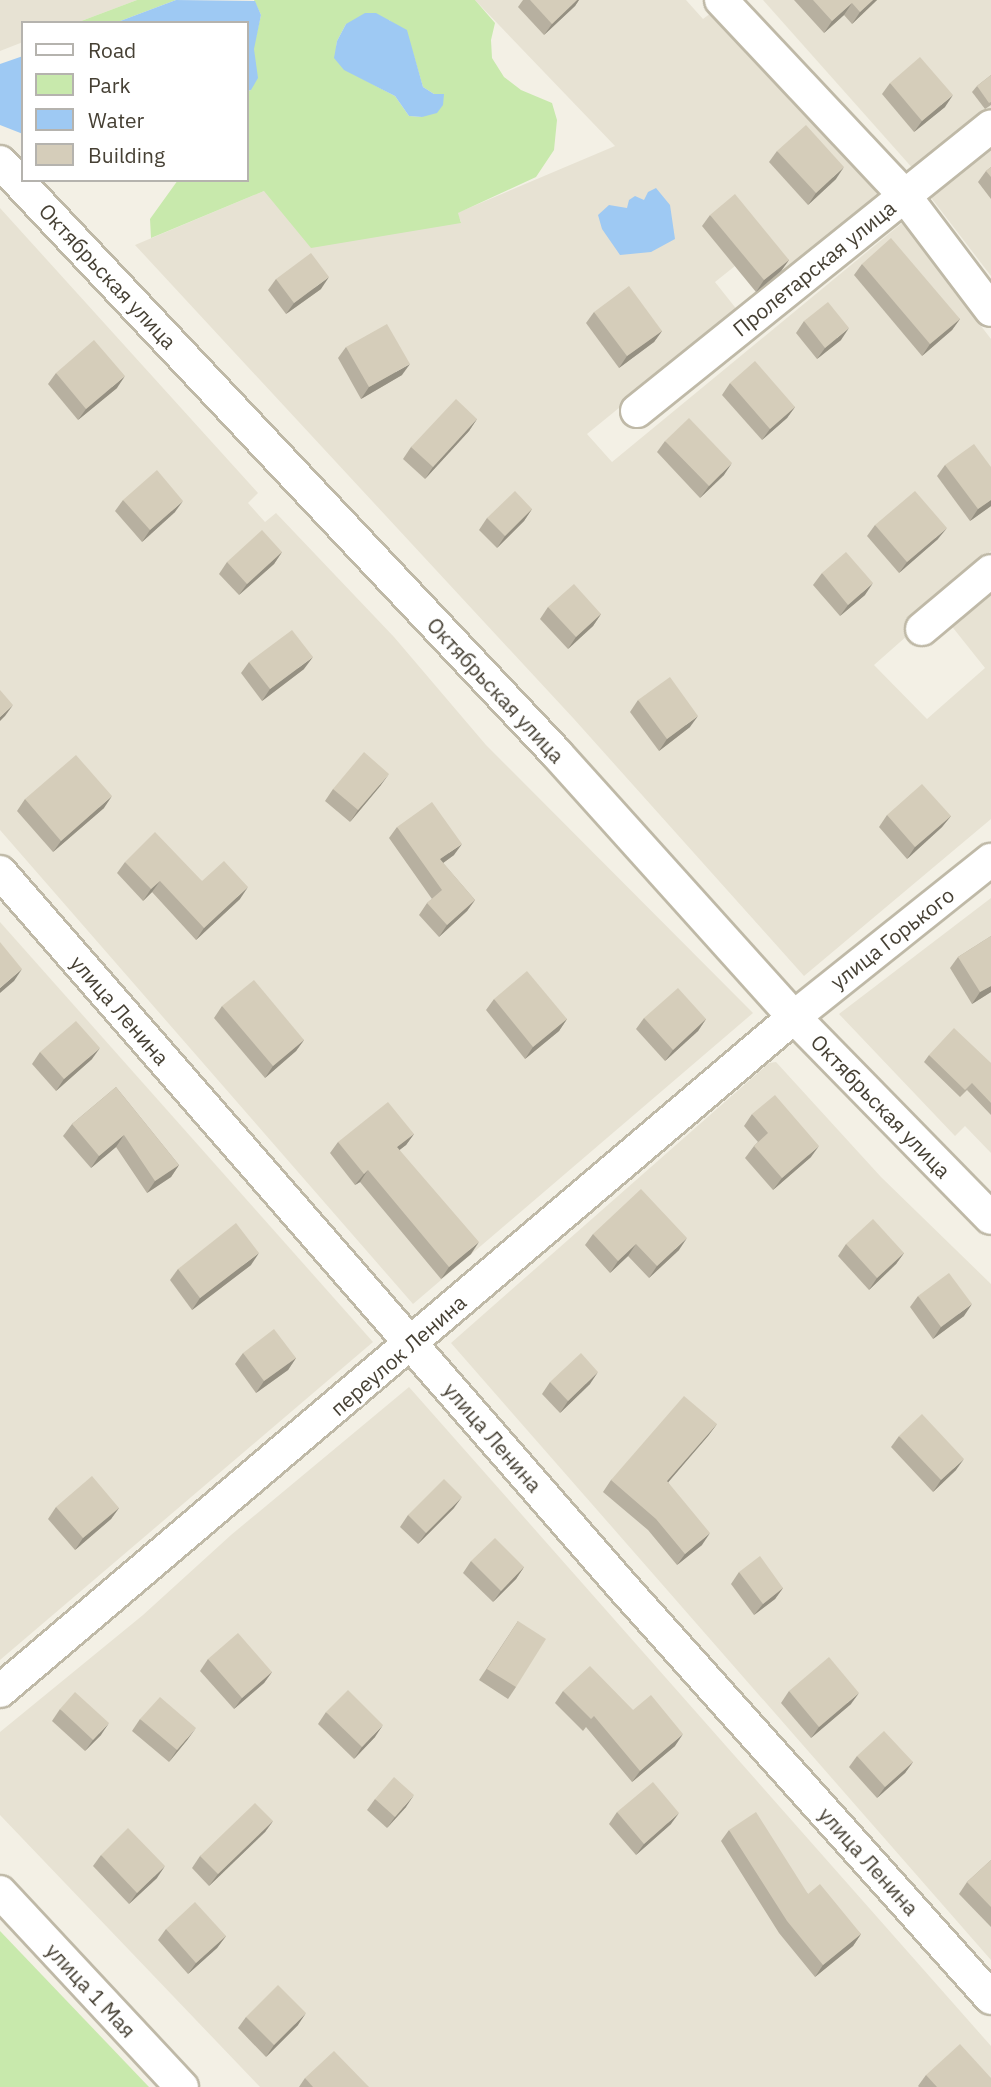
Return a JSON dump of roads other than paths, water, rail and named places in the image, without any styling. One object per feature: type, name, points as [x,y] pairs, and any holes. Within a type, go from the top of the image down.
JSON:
[{"type":"street","points":[[721,0],[904,195],[991,310]]},
{"type":"street","name":"Пролетарская улица","points":[[637,411],[991,125]]},
{"type":"street","name":"Октябрьская улица","points":[[0,162],[557,754],[794,1017],[991,1218]]},
{"type":"street","points":[[922,629],[991,570]]},
{"type":"street","name":"улица Горького","points":[[794,1017],[991,860]]},
{"type":"street","name":"улица Ленина","points":[[0,872],[411,1344],[991,1998]]},
{"type":"street","name":"переулок Ленина","points":[[0,1691],[794,1017]]},
{"type":"street","name":"улица 1 Мая","points":[[0,1892],[182,2087]]},
{"type":"water","points":[[176,0],[255,1],[261,15],[254,49],[258,78],[248,91],[248,21],[120,21]]},
{"type":"water","points":[[365,13],[376,13],[407,30],[423,87],[434,94],[444,94],[443,105],[437,113],[422,117],[409,116],[395,96],[344,70],[334,58],[337,41],[346,24]]},
{"type":"water","points":[[21,57],[21,133],[0,125],[0,64]]},
{"type":"water","points":[[656,188],[670,205],[675,239],[651,252],[620,255],[602,229],[598,215],[609,205],[627,208],[629,200],[635,196],[644,200],[648,192]]}]
